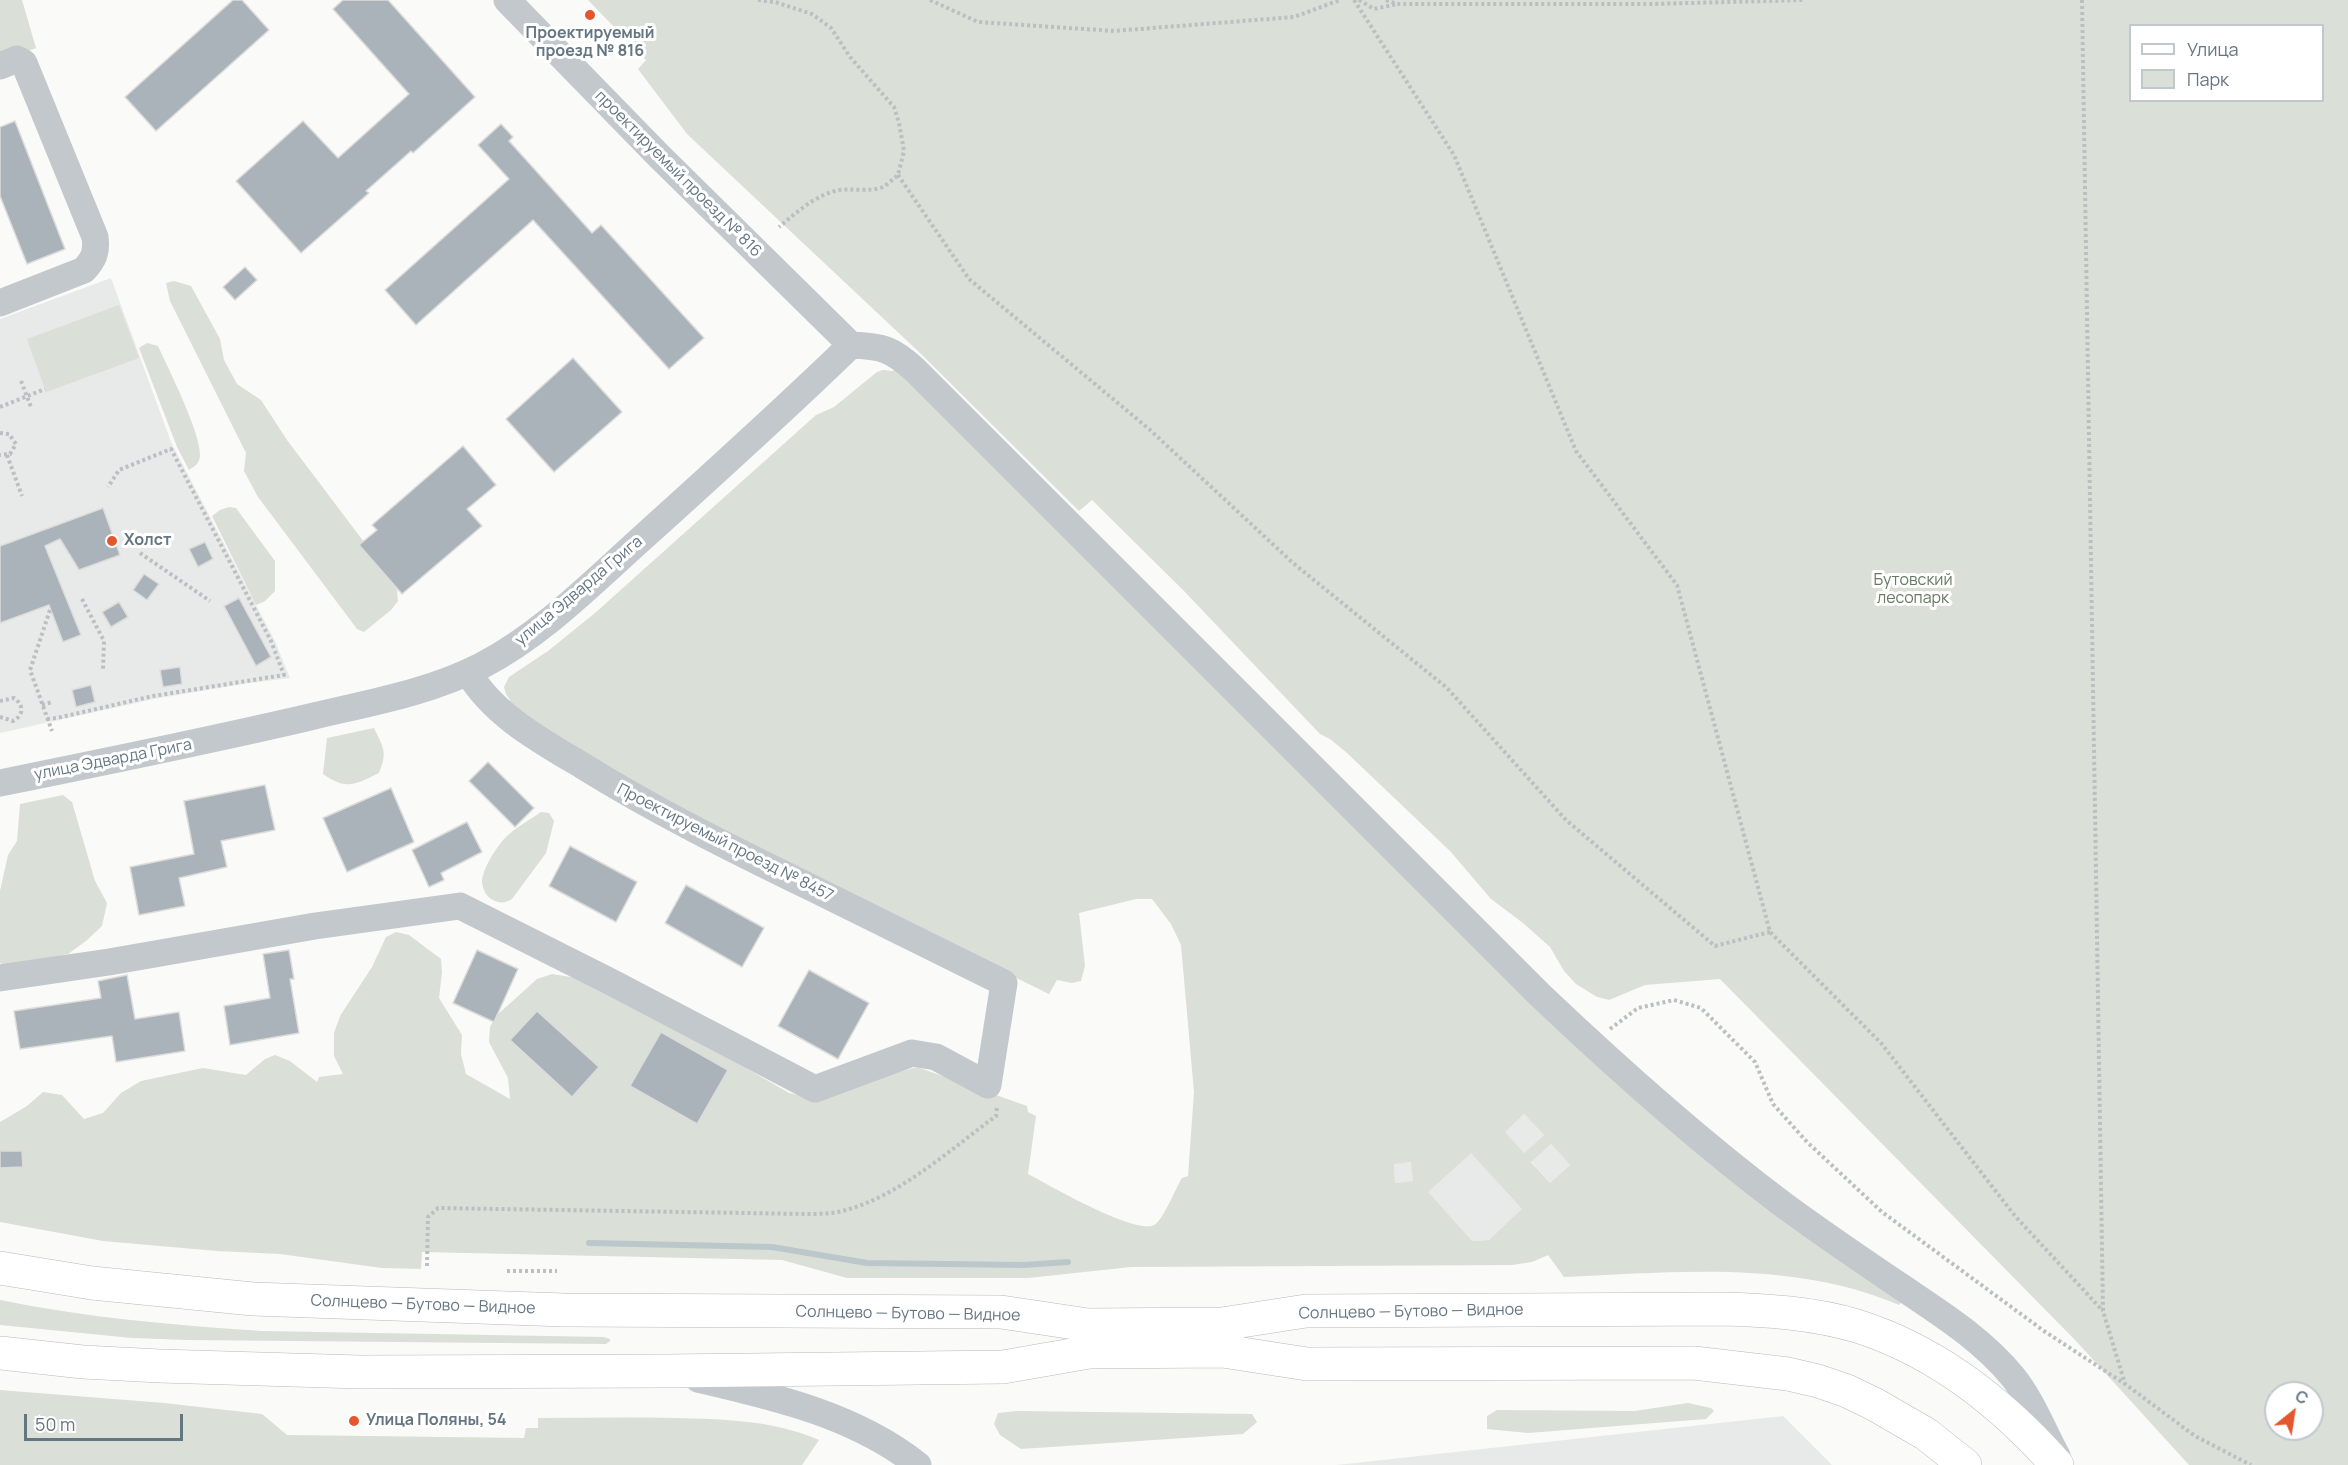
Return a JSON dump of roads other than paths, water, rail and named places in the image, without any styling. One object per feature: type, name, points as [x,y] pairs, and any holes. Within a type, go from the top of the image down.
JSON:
[{"type":"main road","name":"Солнцево — Бутово — Видное","points":[[0,1268],[92,1283],[264,1299],[564,1310],[1001,1312],[1088,1324],[1222,1324],[1306,1311],[1721,1309],[1782,1312],[1856,1326],[1886,1336],[1940,1365],[1986,1396],[2010,1416],[2059,1465]]},
{"type":"main road","points":[[0,1353],[83,1362],[250,1370],[667,1371],[1003,1367],[1089,1352],[1223,1351],[1307,1364],[1694,1363],[1788,1374],[1848,1391],[1926,1434],[1965,1465]]},
{"type":"street","name":"проектируемый проезд № 816","points":[[507,0],[650,147],[851,345]]},
{"type":"street","points":[[0,66],[17,59],[24,63],[95,237],[97,248],[93,261],[84,270],[0,303]]},
{"type":"street","name":"улица Эдварда Грига","points":[[0,783],[200,743],[396,697],[468,672],[508,650],[558,613],[786,408],[851,345]]},
{"type":"street","points":[[851,345],[883,347],[900,356],[915,370],[1541,996],[1636,1085],[1701,1141],[1781,1203],[1955,1324],[1997,1359],[2014,1378],[2025,1396],[2059,1465]]},
{"type":"street","name":"Проектируемый проезд № 8457","points":[[0,978],[109,962],[315,926],[460,906],[815,1089],[912,1053],[936,1057],[988,1085],[1004,983],[738,852],[623,790],[504,714],[487,699],[468,672]]},
{"type":"street","points":[[667,1371],[731,1386],[824,1413],[868,1433],[918,1465]]},
{"type":"waterway","points":[[589,1243],[772,1247],[867,1263],[1024,1265],[1068,1262]]},
{"type":"place","name":"Проектируемый проезд № 816","points":[[590,15]]},
{"type":"place","name":"Холст","points":[[112,541]]},
{"type":"place","name":"Улица Поляны, 54","points":[[354,1421]]},
{"type":"park label","name":"Бутовский лесопарк","points":[[1913,590]]}]
